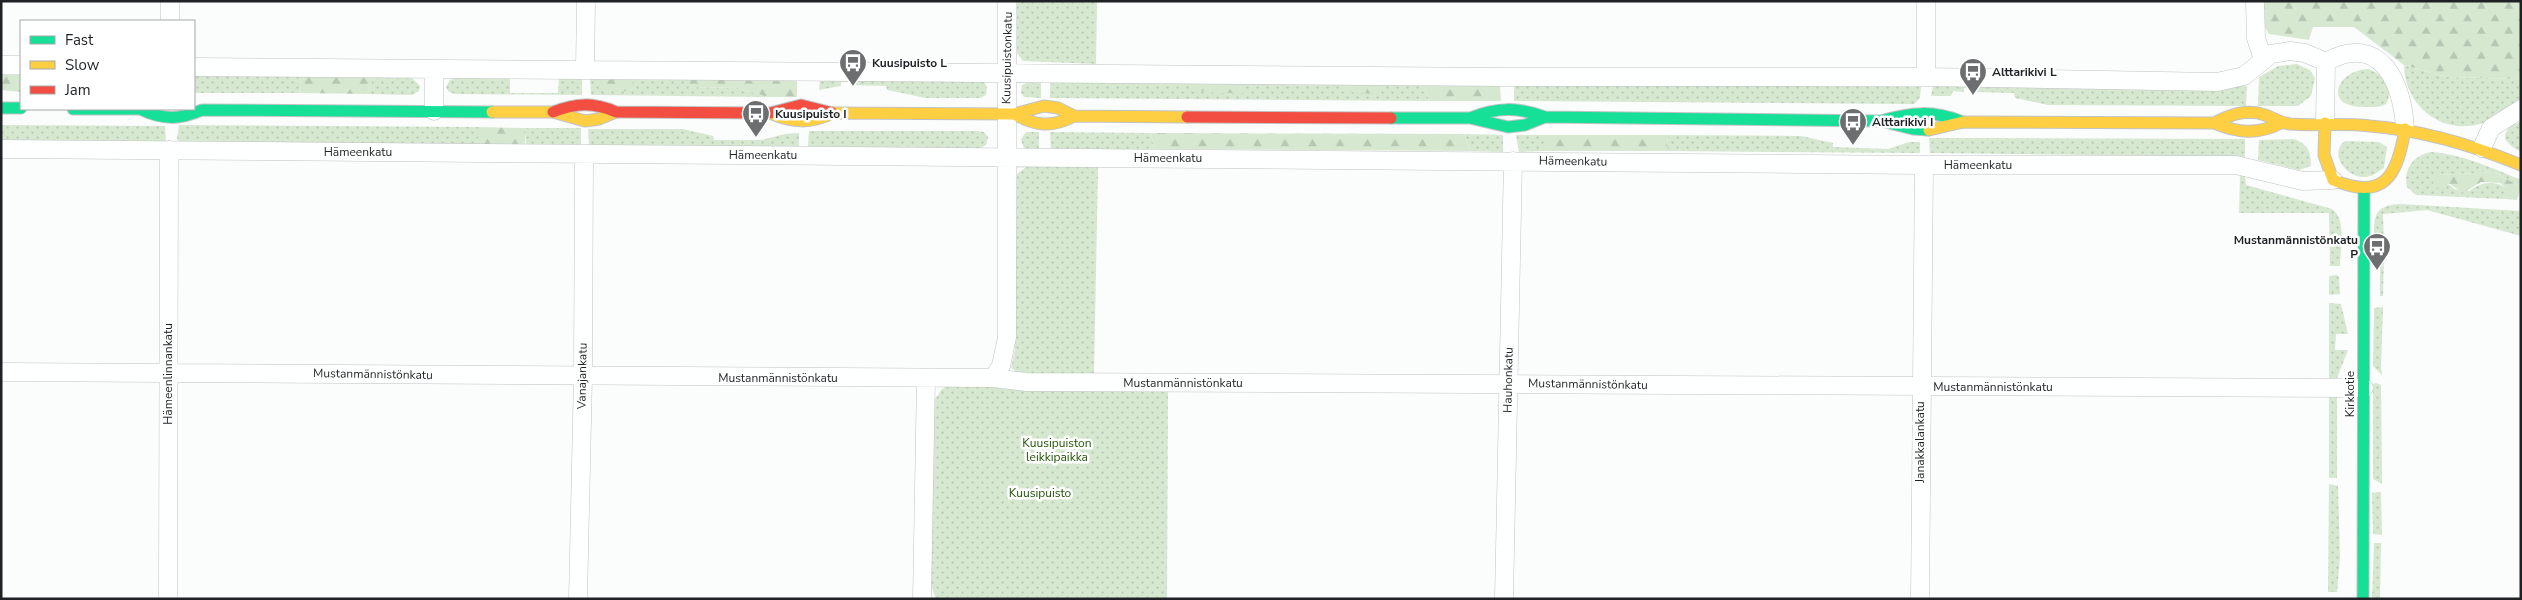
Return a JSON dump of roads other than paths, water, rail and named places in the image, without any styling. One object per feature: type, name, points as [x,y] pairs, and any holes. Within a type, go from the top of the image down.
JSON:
[{"type":"main road","points":[[553,112],[573,103],[597,103],[616,112],[770,113],[791,105],[815,105],[834,113],[1010,114],[1032,106],[1057,106],[1074,116],[1470,118],[1493,127],[1525,127],[1545,117]]},
{"type":"main road","points":[[1,108],[20,108]]},
{"type":"main road","points":[[143,110],[161,119],[184,119],[198,108],[553,112],[573,120],[597,121],[616,112]]},
{"type":"main road","points":[[1470,118],[1494,108],[1524,108],[1545,117],[1881,121],[1912,130],[1939,130],[1963,122],[2214,124],[2234,132],[2265,132],[2281,123]]},
{"type":"main road","points":[[1881,121],[1913,111],[1939,112],[1963,122]]},
{"type":"main road","points":[[770,113],[791,123],[815,122],[834,113]]},
{"type":"main road","points":[[2214,124],[2234,113],[2264,114],[2281,123],[2324,123],[2405,129],[2447,137],[2482,148],[2521,165]]},
{"type":"main road","points":[[1010,114],[1033,125],[1057,126],[1074,116]]},
{"type":"main road","points":[[2324,123],[2324,155],[2333,180]]},
{"type":"main road","points":[[2364,190],[2381,186],[2395,169],[2403,152],[2405,129]]},
{"type":"main road","name":"Hämeenkatu","points":[[2333,180],[2348,188],[2364,190]]},
{"type":"main road","name":"Kirkkotie","points":[[2363,599],[2364,190]]},
{"type":"street","points":[[170,1],[170,20]]},
{"type":"street","points":[[585,70],[586,1]]},
{"type":"street","name":"Kuusipuistonkatu","points":[[1007,1],[1007,73],[1010,114]]},
{"type":"street","points":[[1926,1],[1926,77]]},
{"type":"street","points":[[2255,1],[2256,38],[2263,59]]},
{"type":"street","points":[[195,67],[1507,77],[1926,77],[2217,82],[2244,76],[2271,54],[2290,51],[2306,53],[2326,62],[2350,53],[2374,58],[2388,67],[2401,94],[2405,129]]},
{"type":"street","points":[[2324,123],[2326,62]]},
{"type":"street","points":[[1,65],[20,65]]},
{"type":"street","points":[[434,70],[434,111]]},
{"type":"street","points":[[2482,148],[2491,128],[2521,109]]},
{"type":"street","points":[[993,378],[1001,366],[1007,337],[1006,157],[1010,114]]},
{"type":"street","name":"Hämeenkatu","points":[[1,149],[1513,160],[1924,165],[2236,165],[2302,181],[2333,180]]},
{"type":"street","name":"Hämeenlinnankatu","points":[[168,599],[169,150]]},
{"type":"street","name":"Vanajankatu","points":[[578,599],[583,376],[584,154]]},
{"type":"street","name":"Hauhonkatu","points":[[1504,599],[1513,160]]},
{"type":"street","name":"Janakkalankatu","points":[[1920,599],[1920,387],[1924,165]]},
{"type":"street","name":"Mustanmännistönkatu","points":[[1,372],[993,378],[1026,382],[2364,388]]},
{"type":"street","points":[[922,599],[926,379]]},
{"type":"place","name":"Kuusipuisto L","points":[[853,87]]},
{"type":"place","name":"Alttarikivi L","points":[[1973,96]]},
{"type":"place","name":"Kuusipuisto I","points":[[756,138]]},
{"type":"place","name":"Alttarikivi I","points":[[1853,146]]},
{"type":"place","name":"Mustanmännistönkatu P","points":[[2377,271]]},
{"type":"park label","name":"Kuusipuiston leikkipaikka","points":[[1057,450]]},
{"type":"park label","name":"Kuusipuisto","points":[[1040,493]]}]
